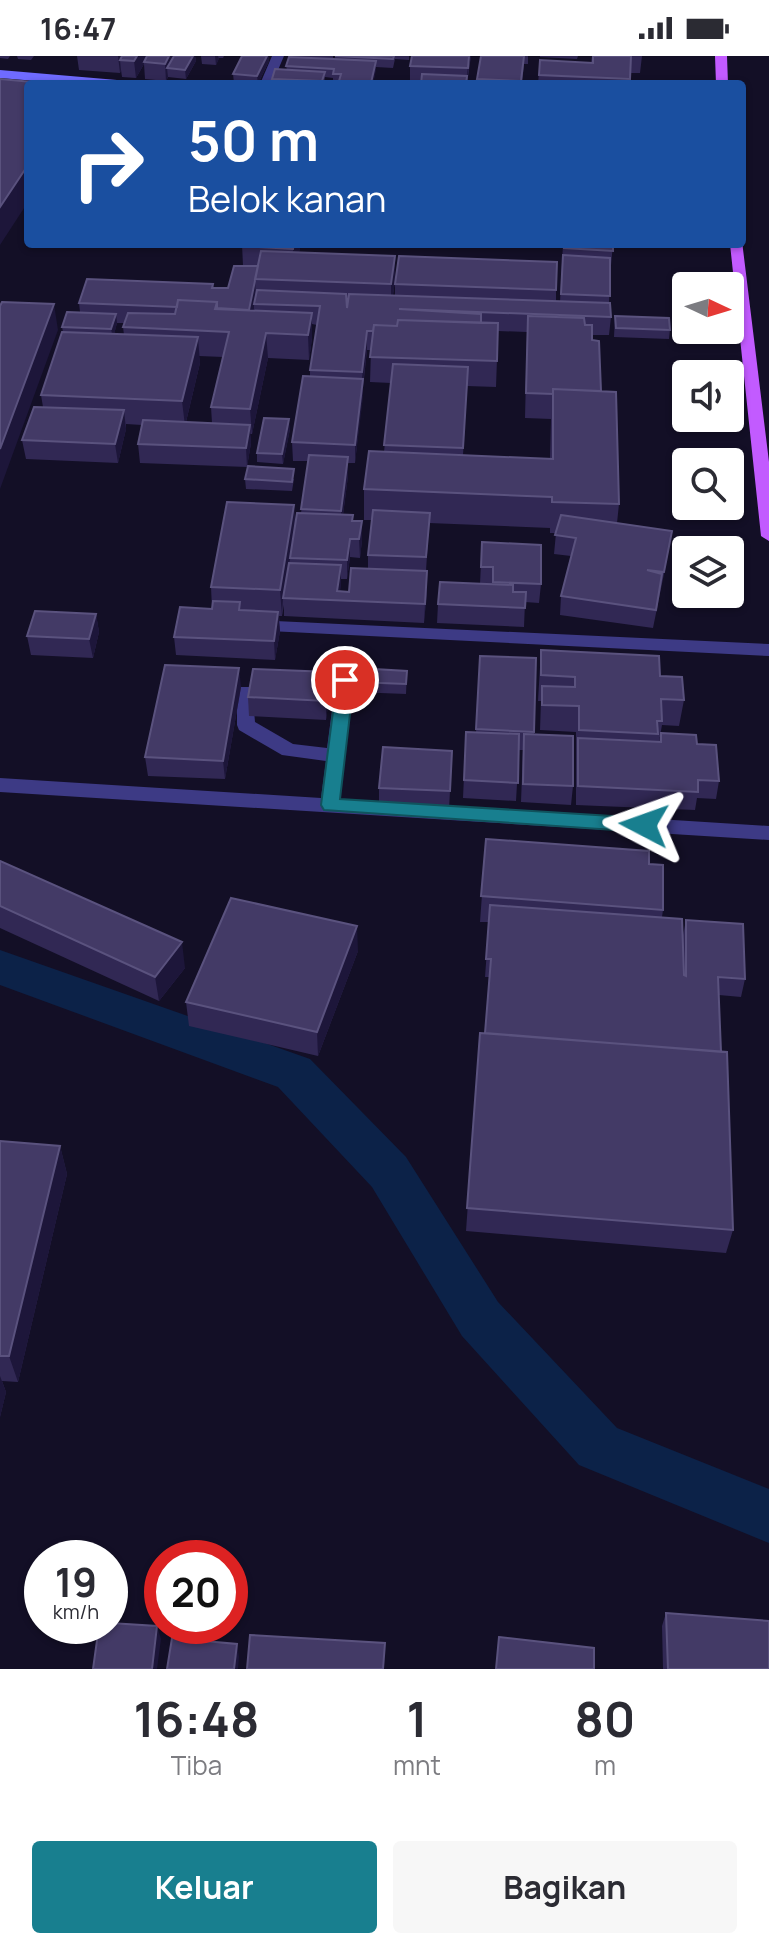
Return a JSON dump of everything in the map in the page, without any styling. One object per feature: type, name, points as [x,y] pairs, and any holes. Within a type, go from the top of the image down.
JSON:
[{"type":"main road","points":[[721,56],[722,80]]},
{"type":"main road","points":[[737,248],[769,536]]},
{"type":"street","points":[[268,80],[278,56]]},
{"type":"street","points":[[0,74],[70,80]]},
{"type":"street","points":[[244,625],[769,650]]},
{"type":"street","points":[[330,805],[345,680]]},
{"type":"street","points":[[246,691],[246,725],[289,750],[336,756]]},
{"type":"street","points":[[0,785],[769,833]]},
{"type":"building","points":[[122,56],[137,56],[134,61],[120,60]]},
{"type":"building","points":[[147,56],[169,56],[165,64],[144,62]]},
{"type":"building","points":[[174,56],[193,56],[185,70],[167,68]]},
{"type":"building","points":[[242,56],[267,56],[257,76],[233,74]]},
{"type":"building","points":[[335,56],[394,56],[393,59]]},
{"type":"building","points":[[412,56],[469,56],[468,68],[410,66]]},
{"type":"building","points":[[481,56],[524,56],[521,80],[477,79]]},
{"type":"building","points":[[593,56],[631,56],[630,79],[539,75],[540,60],[593,63]]},
{"type":"building","points":[[289,57],[376,61],[372,80],[339,80],[341,74],[333,74],[334,69],[286,66]]},
{"type":"building","points":[[275,69],[325,72],[322,80],[272,79]]},
{"type":"building","points":[[422,74],[467,76],[466,80],[421,80]]},
{"type":"building","points":[[0,79],[24,81],[24,171],[0,207]]},
{"type":"building","points":[[564,248],[613,248],[613,251]]},
{"type":"building","points":[[261,251],[395,256],[391,284],[255,279]]},
{"type":"building","points":[[563,255],[610,258],[610,296],[561,294]]},
{"type":"building","points":[[399,256],[557,262],[556,290],[395,284]]},
{"type":"building","points":[[234,266],[258,266],[249,310],[217,308],[217,302],[178,300],[177,307],[79,303],[87,279],[213,284],[212,288],[228,288]]},
{"type":"building","points":[[257,290],[346,294],[347,308],[349,294],[610,303],[611,317],[399,309],[481,314],[481,323],[398,320],[397,326],[374,325],[373,331],[367,331],[362,372],[310,370],[320,306],[254,304]]},
{"type":"building","points":[[178,300],[217,302],[215,309],[312,313],[308,335],[266,333],[250,409],[211,407],[229,332],[123,327],[128,313],[175,314]]},
{"type":"building","points":[[2,302],[54,304],[0,449],[0,306]]},
{"type":"building","points":[[67,312],[116,314],[111,329],[62,327]]},
{"type":"building","points":[[528,316],[584,318],[585,325],[592,325],[592,340],[599,341],[601,391],[553,389],[553,394],[526,393]]},
{"type":"building","points":[[615,316],[669,318],[670,330],[616,328]]},
{"type":"building","points":[[398,320],[498,323],[497,361],[370,357],[374,325],[397,326]]},
{"type":"building","points":[[62,332],[198,337],[182,401],[41,395]]},
{"type":"building","points":[[393,364],[468,367],[463,448],[384,445]]},
{"type":"building","points":[[303,376],[363,379],[355,445],[292,442]]},
{"type":"building","points":[[553,389],[616,392],[619,504],[552,502],[552,497],[364,489],[369,451],[553,459]]},
{"type":"building","points":[[34,407],[124,410],[115,444],[22,440]]},
{"type":"building","points":[[264,418],[289,419],[282,454],[257,453]]},
{"type":"building","points":[[143,420],[250,425],[246,448],[138,444]]},
{"type":"building","points":[[309,455],[348,457],[341,511],[301,509]]},
{"type":"building","points":[[248,466],[294,469],[292,482],[245,479]]},
{"type":"building","points":[[227,502],[294,505],[280,590],[211,587]]},
{"type":"building","points":[[373,510],[430,513],[426,557],[368,555]]},
{"type":"building","points":[[297,513],[353,515],[352,521],[362,521],[359,539],[350,539],[347,560],[290,558]]},
{"type":"building","points":[[561,515],[672,531],[664,572],[647,570],[662,574],[656,610],[561,596],[576,538],[555,535]]},
{"type":"building","points":[[482,542],[541,545],[541,584],[493,582],[493,567],[481,567]]},
{"type":"building","points":[[289,563],[341,565],[337,591],[349,592],[351,568],[427,571],[425,604],[283,598]]},
{"type":"building","points":[[440,582],[513,585],[513,592],[526,592],[525,608],[438,604]]},
{"type":"building","points":[[213,601],[240,602],[239,610],[278,612],[274,641],[174,637],[180,607],[212,609]]},
{"type":"building","points":[[35,611],[96,614],[89,639],[27,636]]},
{"type":"building","points":[[541,650],[659,656],[660,676],[682,677],[684,700],[661,699],[662,721],[657,721],[658,734],[579,730],[579,706],[542,705],[542,686],[575,687],[575,677],[541,675]]},
{"type":"building","points":[[480,656],[536,658],[534,732],[476,729]]},
{"type":"building","points":[[165,665],[239,668],[223,761],[145,757]]},
{"type":"building","points":[[357,668],[407,671],[406,684],[355,682]]},
{"type":"building","points":[[253,669],[330,672],[326,701],[248,697]]},
{"type":"building","points":[[466,732],[519,734],[518,783],[464,780]]},
{"type":"building","points":[[661,733],[696,735],[697,744],[716,745],[719,781],[698,780],[698,792],[578,786],[578,738],[661,742]]},
{"type":"building","points":[[524,734],[573,736],[573,786],[523,784]]},
{"type":"building","points":[[383,747],[452,751],[450,791],[379,788]]},
{"type":"building","points":[[486,839],[649,851],[649,864],[663,865],[663,910],[481,896]]},
{"type":"building","points":[[0,861],[182,942],[155,977],[0,906]]},
{"type":"building","points":[[231,898],[357,926],[317,1032],[186,1002]]},
{"type":"building","points":[[490,905],[682,919],[686,976],[686,920],[743,924],[745,979],[718,977],[721,1052],[485,1033],[491,959],[486,959]]},
{"type":"building","points":[[480,1033],[727,1052],[733,1230],[467,1208]]},
{"type":"building","points":[[0,1141],[60,1146],[9,1356],[0,1356]]},
{"type":"building","points":[[666,1613],[769,1621],[769,1669],[668,1669]]},
{"type":"building","points":[[128,1624],[144,1625],[144,1644],[155,1644],[152,1669],[93,1669],[96,1644],[128,1644]]},
{"type":"building","points":[[250,1635],[385,1643],[383,1669],[247,1669]]},
{"type":"building","points":[[499,1637],[594,1648],[594,1669],[496,1669]]},
{"type":"building","points":[[171,1644],[237,1644],[234,1669],[167,1669]]},
{"type":"waterway","points":[[0,967],[294,1073],[389,1172],[480,1319],[598,1447],[769,1516]]},
{"type":"route","points":[[345,680],[330,805],[644,825]]}]
